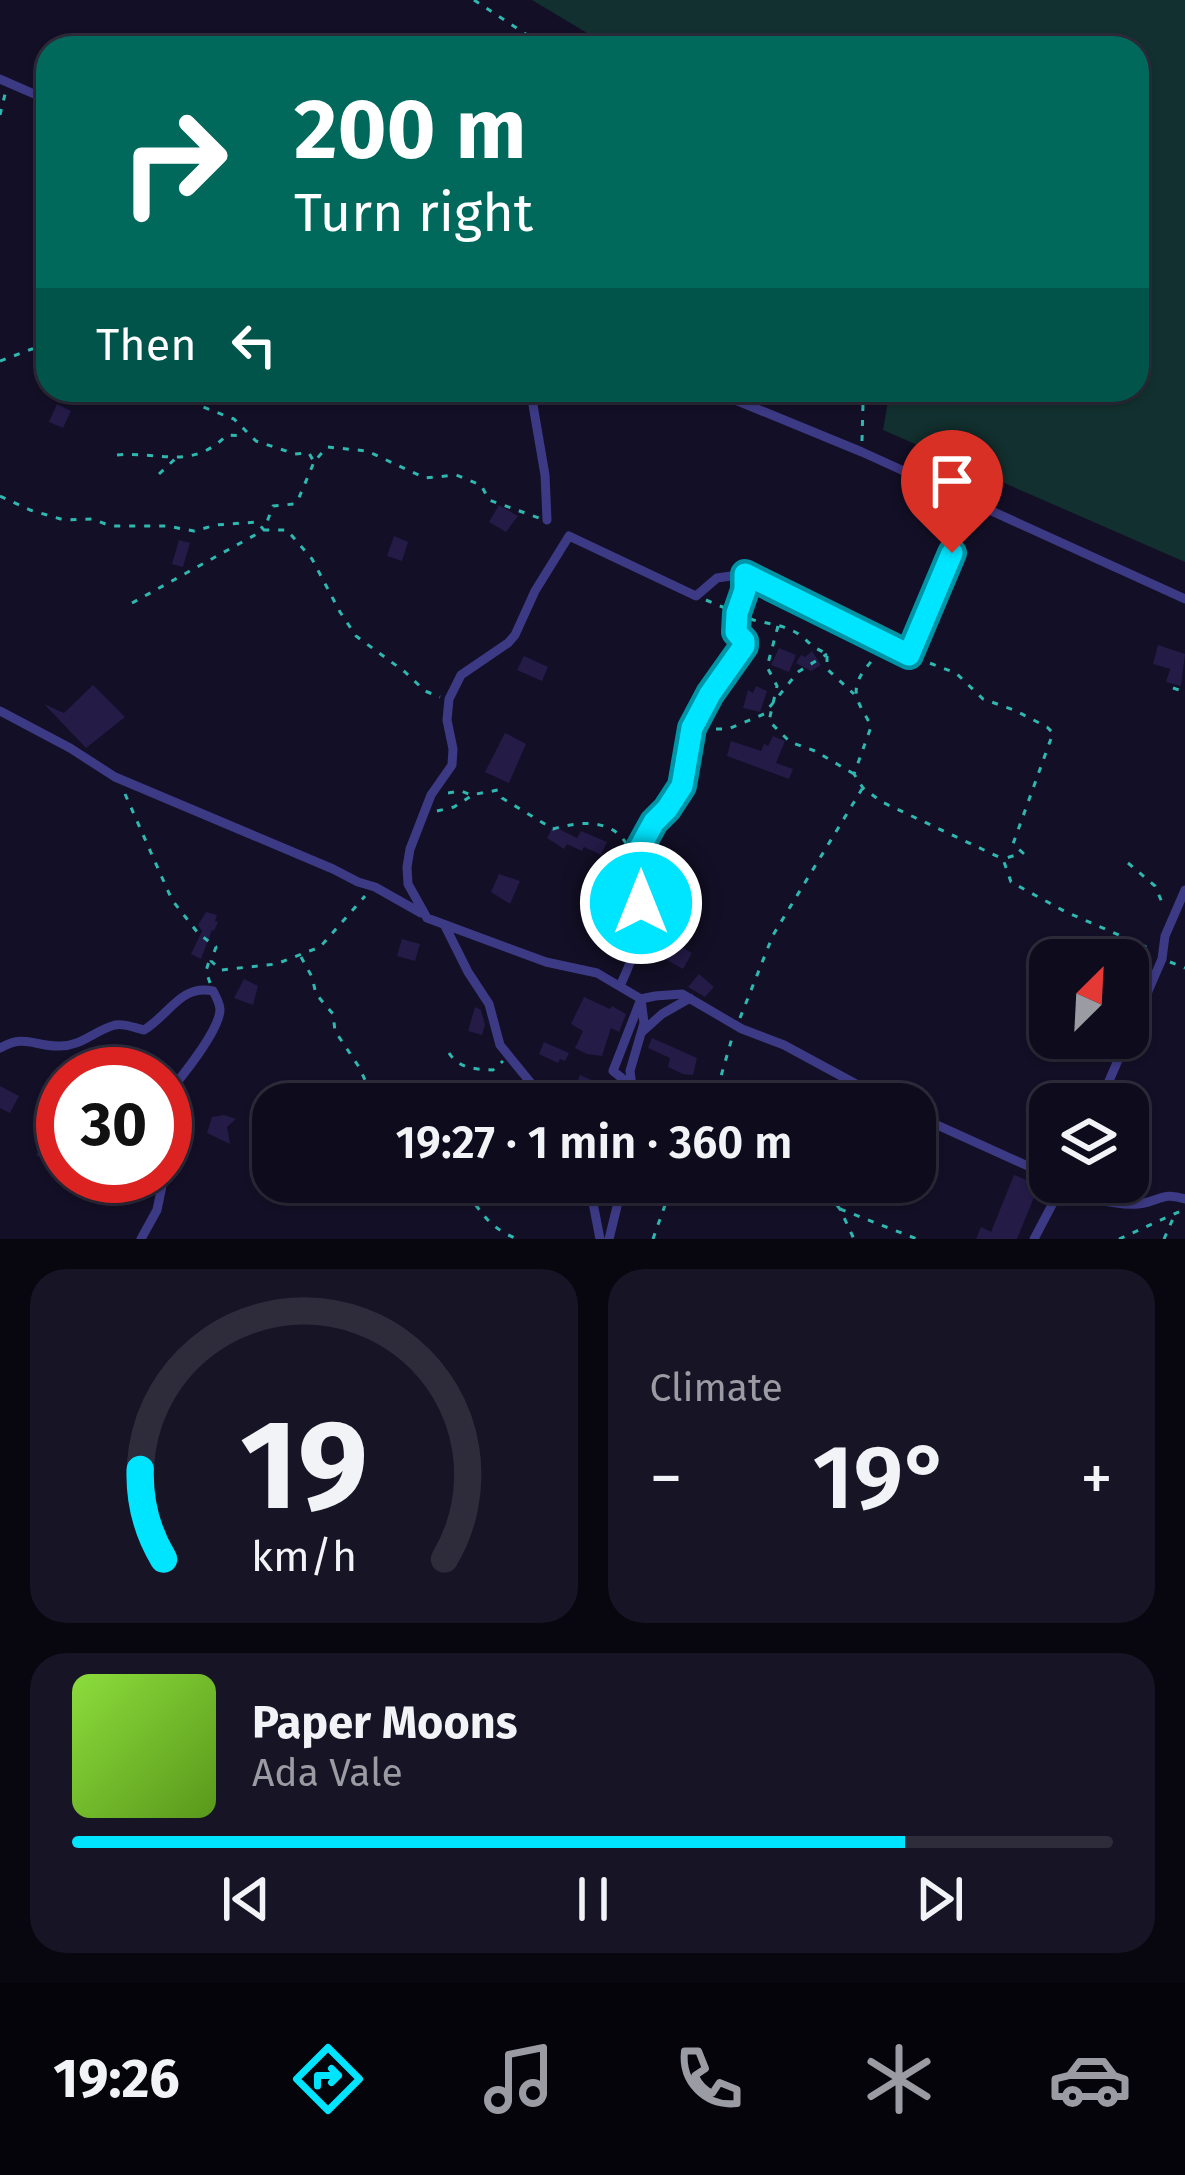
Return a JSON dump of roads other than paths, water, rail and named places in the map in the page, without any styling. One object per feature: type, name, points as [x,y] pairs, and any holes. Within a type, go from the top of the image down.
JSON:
[{"type":"street","points":[[4,81],[36,95]]},
{"type":"street","points":[[534,402],[547,520]]},
{"type":"street","points":[[740,402],[1185,598]]},
{"type":"street","points":[[425,915],[408,884],[406,867],[423,813],[453,756],[449,699],[461,675],[515,634],[568,536],[696,596],[717,578],[745,574],[909,655],[967,519],[987,510]]},
{"type":"street","points":[[620,986],[642,922],[641,885],[635,868],[644,837],[682,786],[692,728],[744,646],[736,632],[745,574]]},
{"type":"street","points":[[0,711],[115,777],[375,887],[445,926],[546,962],[587,970],[641,999],[676,994],[690,998],[737,1026],[857,1083]]},
{"type":"street","points":[[1108,1083],[1163,957],[1170,922],[1183,894]]},
{"type":"street","points":[[445,926],[489,1004],[500,1045],[530,1083]]},
{"type":"street","points":[[0,1048],[26,1040],[69,1045],[112,1026],[144,1030],[185,993],[213,991],[220,1008],[217,1019],[192,1062]]},
{"type":"street","points":[[642,1033],[690,998]]},
{"type":"street","points":[[632,1083],[630,1071],[644,1016],[641,999]]},
{"type":"street","points":[[628,1083],[613,1071],[641,999]]},
{"type":"street","points":[[936,1124],[1029,1167]]},
{"type":"street","points":[[1149,1200],[1170,1194],[1185,1198]]},
{"type":"street","points":[[142,1239],[159,1203]]},
{"type":"street","points":[[595,1203],[604,1239]]},
{"type":"street","points":[[604,1239],[615,1203]]},
{"type":"street","points":[[1034,1239],[1049,1203]]}]
